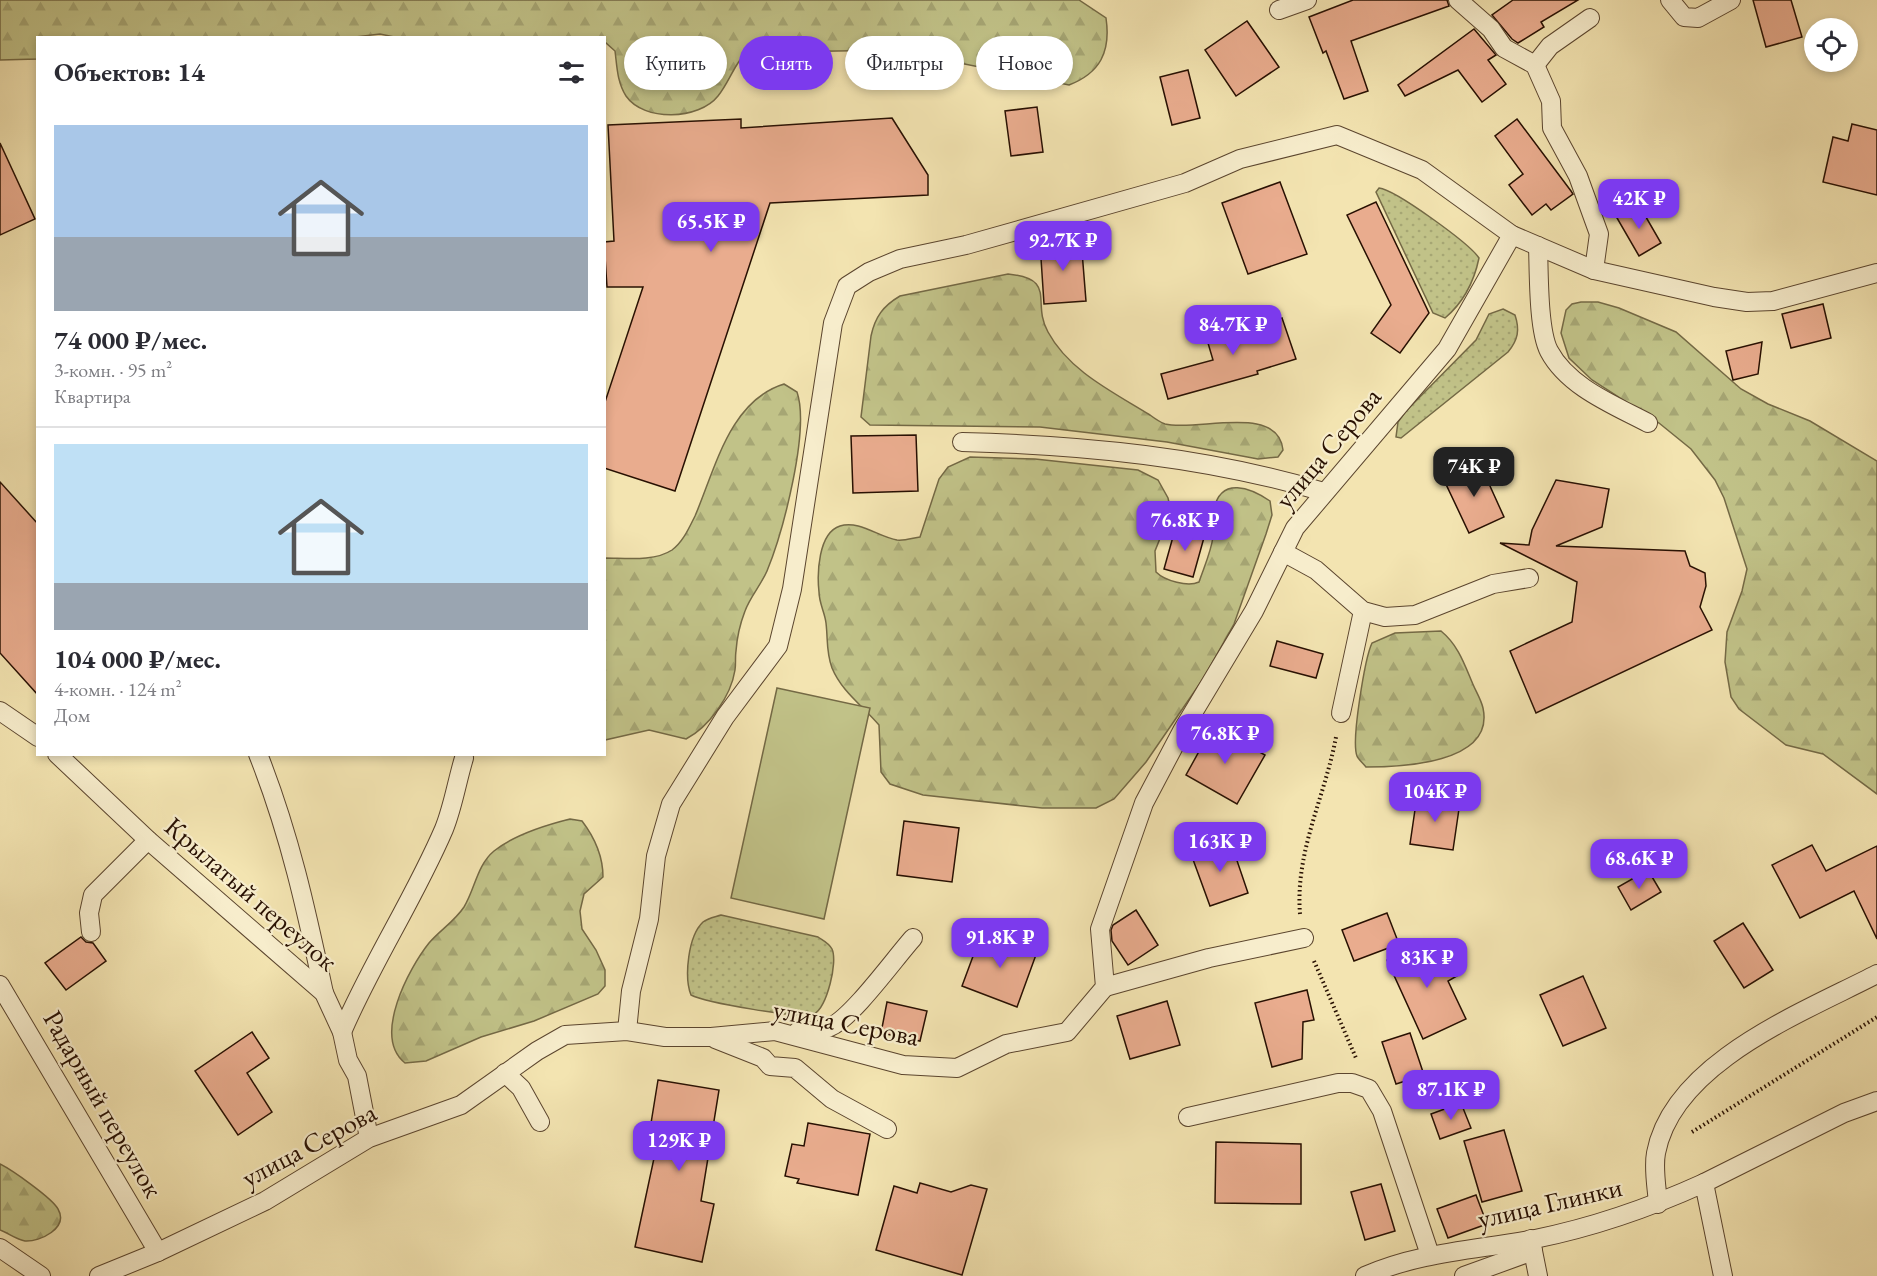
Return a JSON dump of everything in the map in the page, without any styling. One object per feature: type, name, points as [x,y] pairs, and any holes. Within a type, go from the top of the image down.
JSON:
[{"type":"lane","points":[[1279,10],[1307,0]]},
{"type":"lane","points":[[1458,0],[1491,29],[1504,48],[1535,65],[1551,101],[1552,128],[1578,176],[1599,234],[1594,270]]},
{"type":"lane","points":[[1670,0],[1684,17],[1698,18],[1731,0]]},
{"type":"lane","points":[[1535,65],[1550,46],[1590,18]]},
{"type":"lane","points":[[627,1031],[631,991],[649,919],[656,856],[671,804],[725,717],[778,646],[792,589],[833,323],[848,286],[869,272],[900,258],[966,245],[1185,183],[1240,159],[1337,135],[1422,170],[1512,235],[1594,270],[1714,297],[1747,302],[1773,301],[1877,273]]},
{"type":"lane","name":"улица Серова","points":[[99,1276],[158,1252],[265,1201],[369,1138],[462,1105],[565,1035],[627,1031],[665,1037],[711,1037],[775,1031],[903,1065],[957,1068],[1006,1044],[1067,1032],[1104,987],[1100,929],[1144,803],[1254,611],[1295,528],[1447,349],[1512,235]]},
{"type":"lane","points":[[1538,246],[1541,307],[1548,350],[1563,370],[1589,391],[1648,423]]},
{"type":"lane","points":[[962,442],[1036,444],[1166,458],[1324,492]]},
{"type":"lane","points":[[1283,552],[1316,570],[1363,612],[1385,617],[1415,615],[1493,584],[1529,578]]},
{"type":"lane","points":[[1341,713],[1363,612]]},
{"type":"lane","points":[[0,711],[36,735]]},
{"type":"lane","name":"Крылатый переулок","points":[[59,756],[148,840],[324,993],[342,1032],[348,1060],[357,1076],[369,1138]]},
{"type":"lane","points":[[259,756],[280,809],[295,859],[324,993]]},
{"type":"lane","points":[[342,1032],[372,968],[434,852],[445,826],[464,758]]},
{"type":"lane","points":[[91,932],[89,913],[93,895],[148,840]]},
{"type":"lane","points":[[775,1031],[817,1031],[832,1027],[852,1010],[913,938]]},
{"type":"lane","points":[[1104,987],[1209,958],[1304,938]]},
{"type":"lane","name":"улица Глинки","points":[[1365,1276],[1392,1264],[1430,1255],[1532,1245],[1658,1204],[1656,1154],[1674,1107],[1703,1077],[1747,1042],[1877,974]]},
{"type":"lane","name":"Радарный переулок","points":[[0,985],[158,1252]]},
{"type":"lane","points":[[711,1037],[764,1058],[770,1066],[795,1068],[832,1099],[887,1129]]},
{"type":"lane","points":[[506,1073],[520,1088],[540,1122]]},
{"type":"lane","points":[[1188,1117],[1338,1083],[1352,1083],[1369,1089],[1382,1112],[1430,1255]]},
{"type":"lane","points":[[1658,1204],[1844,1113],[1877,1101]]},
{"type":"lane","points":[[1704,1182],[1723,1276]]},
{"type":"lane","points":[[1464,1276],[1532,1245],[1538,1276]]},
{"type":"lane","points":[[0,1248],[41,1276]]},
{"type":"path","points":[[1341,713],[1331,760],[1311,822],[1298,895],[1304,938],[1333,1000],[1369,1089]]},
{"type":"path","points":[[1656,1154],[1877,1017]]},
{"type":"green space","points":[[0,0],[1079,0],[1106,18],[1107,30],[1105,51],[1101,60],[1089,74],[1073,83],[1073,36],[976,36],[976,66],[964,64],[964,36],[845,36],[845,51],[833,51],[833,36],[739,36],[739,62],[727,82],[727,36],[624,36],[624,90],[722,90],[709,104],[698,110],[672,115],[645,110],[626,96],[619,80],[615,51],[606,43],[606,36],[390,36],[380,34],[364,36],[36,36],[36,59],[0,60]]},
{"type":"green space","points":[[1379,188],[1401,198],[1432,218],[1462,241],[1479,258],[1467,291],[1458,305],[1445,318],[1433,313],[1376,192]]},
{"type":"green space","points":[[1008,274],[1033,281],[1040,294],[1043,321],[1057,346],[1080,369],[1107,389],[1165,424],[1234,422],[1267,427],[1278,436],[1283,450],[1278,457],[1258,459],[1167,442],[1040,427],[870,425],[861,417],[871,336],[877,318],[884,308],[900,296]]},
{"type":"green space","points":[[1598,302],[1619,308],[1676,332],[1741,389],[1768,404],[1810,421],[1877,461],[1877,794],[1823,754],[1786,745],[1739,709],[1731,697],[1725,662],[1727,632],[1742,591],[1747,569],[1724,498],[1715,480],[1691,449],[1659,423],[1592,380],[1569,358],[1561,333],[1566,310],[1572,304]]},
{"type":"green space","points":[[1503,309],[1515,315],[1517,325],[1516,339],[1508,352],[1401,438],[1396,437],[1398,422],[1406,411],[1476,340],[1489,314]]},
{"type":"green space","points":[[784,384],[797,392],[800,431],[787,507],[767,571],[747,606],[742,621],[737,641],[735,670],[729,690],[711,719],[686,739],[649,730],[606,740],[606,558],[648,558],[665,554],[676,547],[695,516],[726,439],[750,405],[765,393]]},
{"type":"green space","points":[[970,457],[1035,459],[1138,470],[1158,480],[1168,498],[1171,511],[1155,551],[1156,572],[1165,578],[1183,583],[1199,582],[1212,543],[1214,509],[1223,492],[1230,489],[1246,489],[1270,501],[1272,515],[1234,624],[1203,679],[1146,762],[1114,799],[1096,808],[1042,808],[923,795],[890,784],[881,772],[879,725],[847,692],[832,668],[818,584],[820,555],[827,537],[840,526],[854,525],[897,540],[920,537],[939,479],[948,467]]},
{"type":"green space","points":[[1441,631],[1460,655],[1479,698],[1483,708],[1483,727],[1475,741],[1460,751],[1442,758],[1400,766],[1366,767],[1357,756],[1356,734],[1363,681],[1372,643],[1395,633]]},
{"type":"green space","points":[[777,688],[870,708],[824,919],[731,898]]},
{"type":"green space","points":[[570,819],[582,821],[591,834],[602,862],[603,877],[584,894],[580,911],[582,929],[596,950],[605,970],[605,986],[598,994],[534,1021],[481,1037],[426,1061],[405,1063],[396,1051],[392,1037],[393,1020],[404,985],[421,954],[433,938],[464,907],[480,870],[494,851],[521,835]]},
{"type":"green space","points":[[721,915],[818,937],[828,944],[832,949],[834,964],[827,994],[819,1010],[814,1014],[792,1015],[714,1002],[691,995],[688,968],[694,937],[703,922]]},
{"type":"green space","points":[[0,1164],[22,1178],[54,1204],[60,1216],[60,1222],[56,1228],[45,1236],[31,1241],[19,1239],[0,1230]]},
{"type":"building","points":[[1353,0],[1447,0],[1449,6],[1351,41],[1368,91],[1344,99],[1326,51],[1323,53],[1309,17]]},
{"type":"building","points":[[1513,0],[1578,0],[1541,22],[1544,27],[1518,43],[1492,15]]},
{"type":"building","points":[[1753,0],[1791,0],[1802,37],[1766,47]]},
{"type":"building","points":[[1247,21],[1279,67],[1236,96],[1205,50]]},
{"type":"building","points":[[1474,29],[1496,55],[1488,60],[1506,84],[1482,102],[1458,70],[1405,96],[1398,85]]},
{"type":"building","points":[[1188,70],[1200,118],[1172,125],[1160,77]]},
{"type":"building","points":[[1037,107],[1043,152],[1011,156],[1005,111]]},
{"type":"building","points":[[892,118],[928,175],[928,195],[770,203],[675,491],[606,469],[606,399],[643,287],[607,287],[606,242],[614,241],[608,125],[741,119],[741,128]]},
{"type":"building","points":[[1517,119],[1573,194],[1551,210],[1546,204],[1532,215],[1509,185],[1523,174],[1495,136]]},
{"type":"building","points":[[1852,124],[1877,130],[1877,195],[1823,182],[1833,137],[1848,141]]},
{"type":"building","points":[[0,143],[35,219],[0,235]]},
{"type":"building","points":[[1280,182],[1307,254],[1248,274],[1222,203]]},
{"type":"building","points":[[1376,202],[1429,313],[1400,353],[1371,333],[1391,305],[1347,215]]},
{"type":"building","points":[[1639,205],[1661,243],[1639,256],[1617,218]]},
{"type":"building","points":[[1081,239],[1086,301],[1044,304],[1040,243]]},
{"type":"building","points":[[1823,304],[1831,338],[1791,348],[1782,314]]},
{"type":"building","points":[[1241,316],[1245,330],[1282,318],[1296,359],[1257,371],[1258,374],[1168,399],[1161,374],[1213,360],[1203,326]]},
{"type":"building","points":[[1762,342],[1758,374],[1733,380],[1726,351]]},
{"type":"building","points":[[916,435],[918,491],[853,493],[851,436]]},
{"type":"building","points":[[1480,464],[1504,517],[1469,533],[1444,480]]},
{"type":"building","points":[[1556,480],[1609,489],[1602,527],[1556,546],[1685,551],[1690,566],[1705,573],[1706,586],[1700,607],[1712,630],[1536,713],[1510,651],[1572,622],[1577,582],[1500,543],[1529,545],[1532,530]]},
{"type":"building","points":[[0,482],[36,522],[36,693],[0,653]]},
{"type":"building","points":[[1176,526],[1205,534],[1193,577],[1164,569]]},
{"type":"building","points":[[1277,641],[1323,654],[1316,678],[1270,666]]},
{"type":"building","points":[[1213,726],[1265,755],[1237,804],[1186,775]]},
{"type":"building","points":[[1417,796],[1460,802],[1453,850],[1410,844]]},
{"type":"building","points":[[904,821],[959,828],[952,882],[897,875]]},
{"type":"building","points":[[1230,840],[1248,893],[1210,906],[1191,854]]},
{"type":"building","points":[[1812,845],[1826,871],[1877,846],[1877,939],[1854,891],[1800,918],[1772,865]]},
{"type":"building","points":[[1648,870],[1661,892],[1631,910],[1618,887]]},
{"type":"building","points":[[1136,910],[1158,945],[1128,965],[1112,941],[1111,930],[1113,925]]},
{"type":"building","points":[[1387,913],[1399,944],[1354,961],[1342,930]]},
{"type":"building","points":[[1743,923],[1773,970],[1744,988],[1714,941]]},
{"type":"building","points":[[982,932],[1037,952],[1017,1007],[962,986]]},
{"type":"building","points":[[81,937],[86,942],[93,943],[106,961],[66,990],[45,963]]},
{"type":"building","points":[[1425,942],[1433,960],[1447,954],[1457,976],[1448,981],[1466,1019],[1423,1039],[1387,960]]},
{"type":"building","points":[[1583,976],[1606,1028],[1563,1046],[1540,995]]},
{"type":"building","points":[[1307,990],[1314,1020],[1303,1022],[1302,1059],[1272,1067],[1255,1003]]},
{"type":"building","points":[[1167,1001],[1180,1045],[1130,1059],[1117,1016]]},
{"type":"building","points":[[887,1002],[927,1011],[920,1041],[881,1033]]},
{"type":"building","points":[[252,1032],[269,1058],[247,1073],[272,1112],[238,1135],[195,1071]]},
{"type":"building","points":[[1410,1033],[1424,1075],[1396,1084],[1382,1042]]},
{"type":"building","points":[[658,1080],[719,1090],[701,1201],[714,1204],[702,1262],[635,1247],[656,1149],[647,1148]]},
{"type":"building","points":[[1461,1103],[1471,1128],[1440,1139],[1431,1114]]},
{"type":"building","points":[[808,1123],[870,1134],[858,1195],[797,1183],[799,1179],[785,1176],[792,1144],[804,1146]]},
{"type":"building","points":[[1504,1130],[1522,1191],[1482,1202],[1464,1141]]},
{"type":"building","points":[[1216,1142],[1301,1144],[1301,1204],[1215,1203]]},
{"type":"building","points":[[920,1183],[951,1192],[971,1185],[987,1189],[962,1275],[876,1250],[894,1186],[917,1193]]},
{"type":"building","points":[[1381,1184],[1395,1231],[1365,1240],[1351,1192]]},
{"type":"building","points":[[1476,1195],[1487,1224],[1448,1238],[1437,1209]]}]
